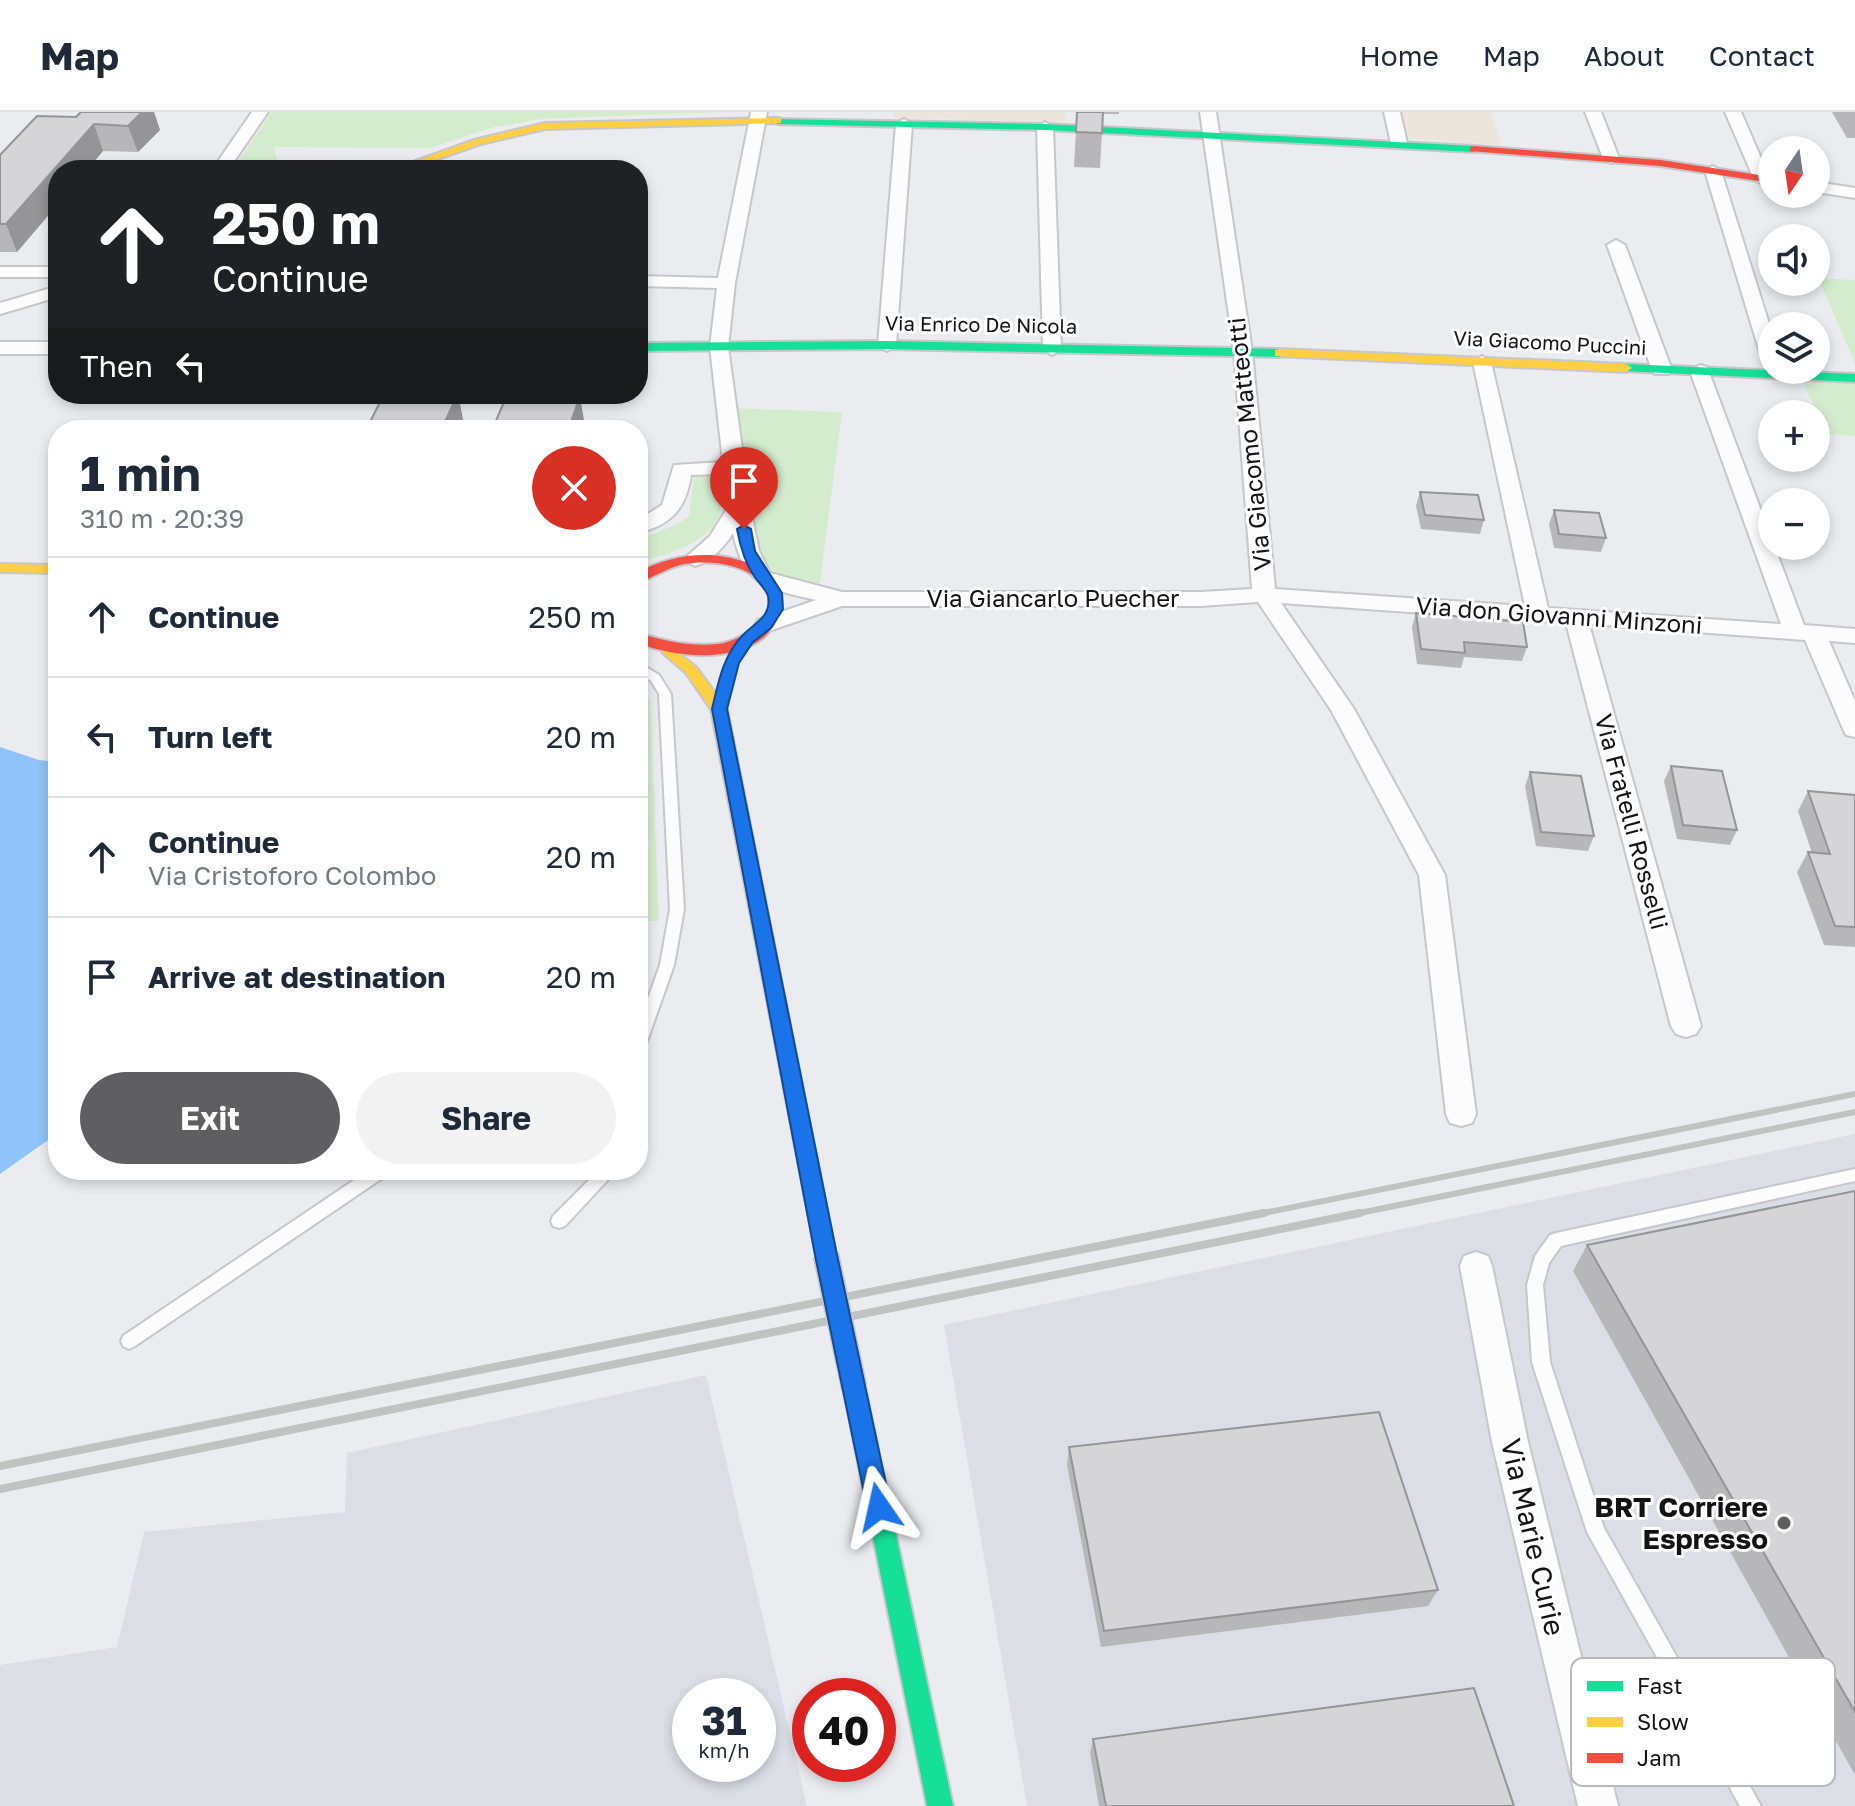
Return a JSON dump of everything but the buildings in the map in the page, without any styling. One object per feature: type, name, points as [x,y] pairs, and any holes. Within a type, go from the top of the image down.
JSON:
[{"type":"street","points":[[227,160],[260,112]]},
{"type":"street","name":"Via Giacomo Matteotti","points":[[1208,112],[1243,351],[1264,595],[1342,709],[1432,875],[1461,1114]]},
{"type":"street","points":[[1392,112],[1399,143]]},
{"type":"street","points":[[1593,112],[1611,158]]},
{"type":"street","points":[[1733,112],[1758,162]]},
{"type":"street","points":[[425,160],[478,142],[545,126],[758,117],[1399,143],[1611,158],[1758,178]]},
{"type":"street","points":[[719,709],[730,671],[775,609],[775,593],[748,551],[739,507],[719,347],[726,283],[758,117]]},
{"type":"street","points":[[887,345],[904,124]]},
{"type":"street","points":[[1045,127],[1052,349]]},
{"type":"street","points":[[1713,171],[1758,317]]},
{"type":"street","points":[[1830,189],[1855,193]]},
{"type":"street","points":[[1616,245],[1662,370]]},
{"type":"street","points":[[0,272],[48,272]]},
{"type":"street","points":[[648,281],[726,283]]},
{"type":"street","points":[[0,309],[48,294]]},
{"type":"street","name":"Via Enrico De Nicola","points":[[648,347],[887,345],[1243,351]]},
{"type":"street","points":[[0,348],[48,348]]},
{"type":"street","name":"Via Giacomo Puccini","points":[[1243,351],[1662,370],[1758,369]]},
{"type":"street","points":[[1482,362],[1538,616]]},
{"type":"street","points":[[1700,371],[1804,632],[1855,729]]},
{"type":"street","name":"Via Giacomo Puccini","points":[[1830,375],[1855,378]]},
{"type":"street","points":[[648,523],[669,514],[676,500],[681,469],[735,468]]},
{"type":"street","points":[[695,559],[718,540],[739,507]]},
{"type":"street","points":[[648,572],[695,559],[741,564],[763,576]]},
{"type":"street","points":[[0,568],[48,569]]},
{"type":"street","name":"Via Giancarlo Puecher","points":[[763,576],[788,587],[842,599],[1201,599],[1264,595]]},
{"type":"street","name":"Via don Giovanni Minzoni","points":[[1264,595],[1855,636]]},
{"type":"street","name":"Via Giancarlo Puecher","points":[[757,632],[842,599]]},
{"type":"street","name":"Via Fratelli Rosselli","points":[[1576,619],[1686,1026]]},
{"type":"street","points":[[668,650],[709,651],[757,632]]},
{"type":"street","points":[[648,642],[668,650],[691,670],[719,709],[826,1255],[940,1806]]},
{"type":"street","name":"Via Marie Curie","points":[[1476,1266],[1510,1442],[1571,1694]]},
{"type":"street","name":"Via Marie Curie","points":[[1593,1786],[1598,1806]]},
{"type":"lane","points":[[648,673],[665,694],[676,894],[674,934],[648,1018]]},
{"type":"lane","points":[[648,1001],[656,995]]},
{"type":"lane","points":[[1667,1658],[1596,1532],[1541,1362],[1535,1285],[1541,1261],[1556,1240],[1855,1175]]},
{"type":"lane","points":[[129,1341],[366,1180]]},
{"type":"lane","points":[[559,1221],[599,1180]]},
{"type":"lane","points":[[1740,1786],[1751,1806]]},
{"type":"shaded area","points":[[894,112],[1065,112],[1065,122],[893,118]]},
{"type":"shaded area","points":[[1401,112],[1490,112],[1501,145],[1408,139]]},
{"type":"shaded area","points":[[1855,1134],[1855,1806],[1027,1806],[944,1325]]},
{"type":"shaded area","points":[[706,1375],[792,1742],[792,1782],[801,1782],[807,1806],[0,1806],[0,1665],[117,1647],[144,1532],[345,1512],[347,1453]]},
{"type":"green space","points":[[272,112],[717,112],[543,119],[494,127],[430,148],[274,147],[277,160],[239,160]]},
{"type":"green space","points":[[1830,279],[1855,280],[1855,363],[1826,296],[1830,296]]},
{"type":"green space","points":[[1855,383],[1855,436],[1830,434],[1830,400],[1811,400],[1803,384]]},
{"type":"green space","points":[[730,408],[842,412],[820,582],[814,587],[777,579],[759,558],[747,518]]},
{"type":"green space","points":[[721,475],[722,499],[716,523],[686,546],[648,559],[648,536],[689,516],[694,476]]},
{"type":"green space","points":[[648,697],[650,700],[659,921],[648,921]]},
{"type":"water","points":[[0,747],[48,761],[48,1140],[0,1174]]},
{"type":"railway","points":[[1254,1215],[1855,1094]]},
{"type":"railway","points":[[1350,1215],[1855,1112]]},
{"type":"railway","points":[[0,1466],[1264,1213]]},
{"type":"railway","points":[[0,1489],[1360,1213]]},
{"type":"traffic: fast","points":[[778,121],[1045,127],[1474,149]]},
{"type":"traffic: fast","points":[[648,347],[887,345],[1279,353]]},
{"type":"traffic: fast","points":[[1626,368],[1855,378]]},
{"type":"traffic: fast","points":[[854,1387],[940,1806]]},
{"type":"traffic: slow","points":[[425,160],[478,142],[545,126],[778,121]]},
{"type":"traffic: slow","points":[[1279,353],[1626,368]]},
{"type":"traffic: slow","points":[[0,568],[48,569]]},
{"type":"traffic: slow","points":[[668,650],[691,670],[719,709],[826,1255]]},
{"type":"traffic: jam","points":[[1474,149],[1660,163],[1758,178]]},
{"type":"traffic: jam","points":[[648,573],[684,560],[711,559],[741,564],[765,578],[773,589],[775,602],[770,621],[758,635],[740,644],[697,650],[648,642]]},
{"type":"traffic: jam","points":[[826,1255],[854,1387]]},
{"type":"place","name":"BRT Corriere Espresso","points":[[1784,1523]]},
{"type":"route","points":[[744,529],[748,551],[759,573],[775,593],[775,609],[766,625],[748,638],[732,663],[719,709],[826,1255],[879,1507]]}]
